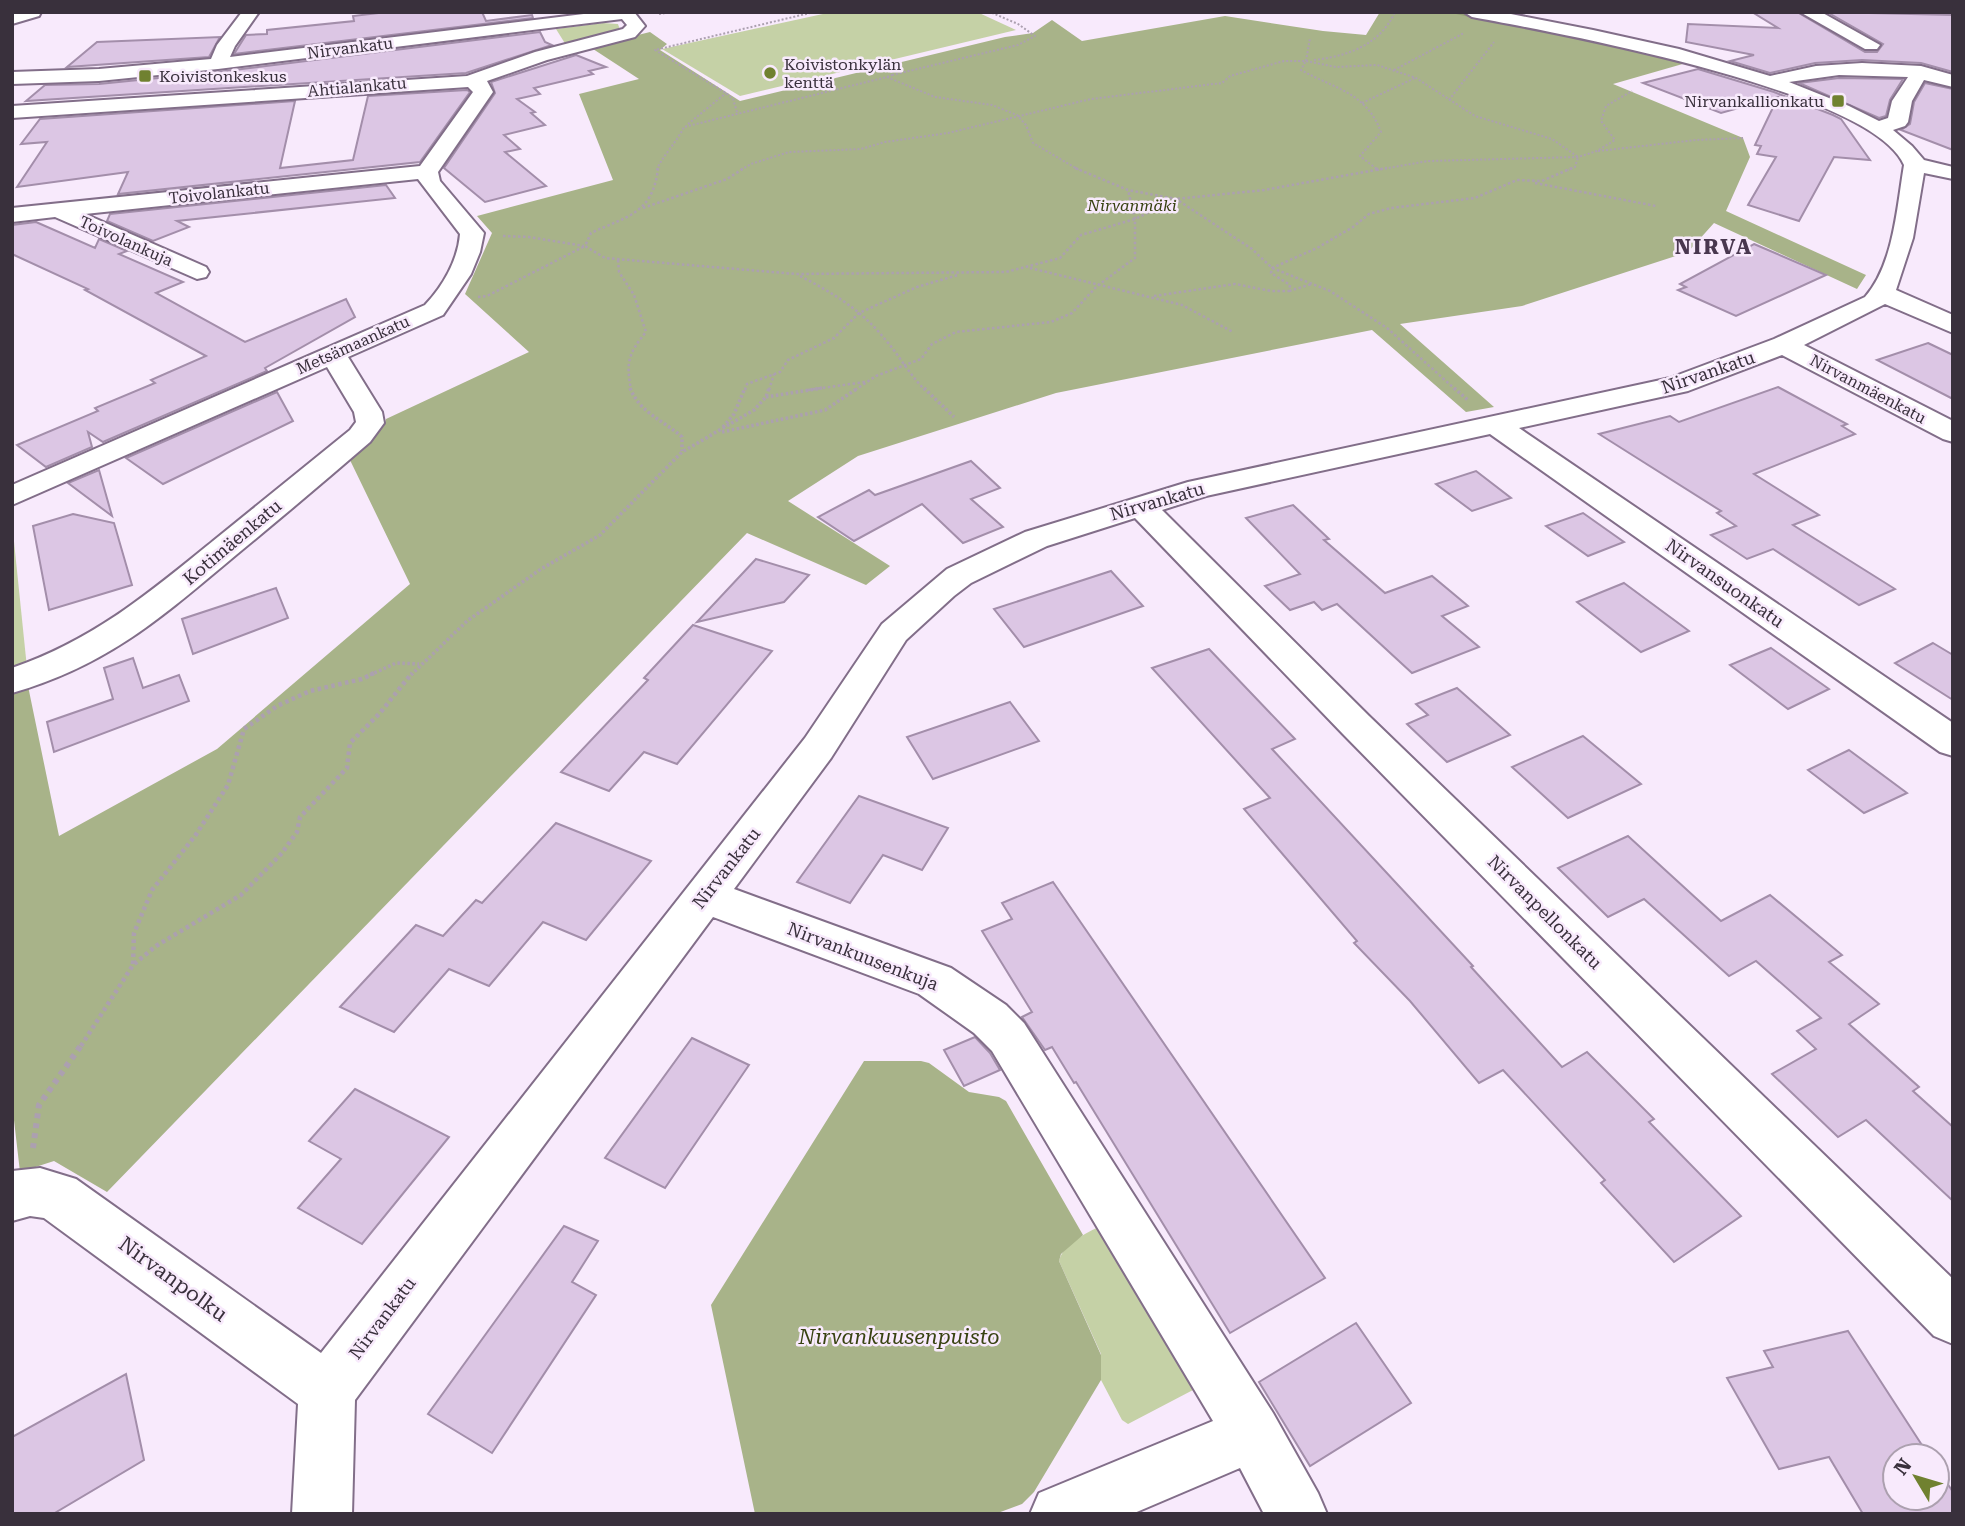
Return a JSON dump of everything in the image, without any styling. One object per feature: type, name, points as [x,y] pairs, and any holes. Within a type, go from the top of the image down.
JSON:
[{"type":"street","points":[[12,19],[33,12]]},
{"type":"street","points":[[218,64],[226,45],[251,12]]},
{"type":"street","points":[[1808,12],[1871,45]]},
{"type":"street","name":"Nirvankatu","points":[[15,80],[218,64],[636,13]]},
{"type":"street","name":"Ahtialankatu","points":[[12,112],[469,80],[541,56],[629,33],[636,26],[636,13]]},
{"type":"street","points":[[1472,21],[1512,20],[1662,49],[1769,81],[1830,104],[1876,128],[1908,153],[1915,165],[1898,252],[1882,294],[1953,326]]},
{"type":"street","points":[[1915,71],[1902,62],[1953,61]]},
{"type":"street","points":[[1769,81],[1833,72],[1915,71],[1953,81]]},
{"type":"street","points":[[1876,128],[1898,121],[1903,97],[1915,71]]},
{"type":"street","points":[[469,80],[480,84],[483,92],[427,172],[430,182],[469,227],[472,235]]},
{"type":"street","points":[[1915,165],[1953,173]]},
{"type":"street","name":"Toivolankatu","points":[[12,215],[427,172]]},
{"type":"street","name":"Toivolankuja","points":[[55,209],[197,272]]},
{"type":"street","name":"Metsämaankatu","points":[[12,496],[434,310],[446,300],[469,250],[472,235]]},
{"type":"street","name":"Nirvankatu","points":[[327,1391],[818,748],[894,632],[959,576],[1015,548],[1140,505],[1199,488],[1678,385],[1783,345],[1874,302],[1882,294]]},
{"type":"street","name":"Nirvanmäenkatu","points":[[1783,345],[1953,433]]},
{"type":"street","name":"Kotimäenkatu","points":[[12,681],[64,663],[116,634],[169,594],[360,436],[370,423],[368,412],[333,354]]},
{"type":"street","name":"Nirvansuonkatu","points":[[1496,425],[1953,742]]},
{"type":"street","name":"Nirvanpellonkatu","points":[[1140,505],[1365,734],[1953,1317]]},
{"type":"street","name":"Nirvankuusenkuja","points":[[705,896],[935,981],[990,1019],[1008,1037],[1252,1433],[1297,1514]]},
{"type":"street","name":"Nirvanpolku","points":[[20,1194],[58,1197],[327,1391]]},
{"type":"street","points":[[322,1514],[327,1391]]},
{"type":"street","points":[[1060,1514],[1252,1433]]},
{"type":"path","points":[[737,112],[733,99],[726,93],[655,50],[814,12]]},
{"type":"path","points":[[684,127],[1018,45],[1035,37],[1018,24],[990,12]]},
{"type":"path","points":[[486,296],[585,246],[591,233],[642,209],[727,179],[751,164],[789,152],[861,149],[885,142],[948,134],[1091,99],[1202,87],[1222,83],[1230,76],[1284,61],[1348,55],[1371,43],[1395,12]]},
{"type":"path","points":[[1449,100],[1512,20]]},
{"type":"path","points":[[1393,71],[1472,21]]},
{"type":"path","points":[[1310,38],[1306,61],[1301,70],[1351,92],[1377,117],[1381,132],[1360,156],[1378,170]]},
{"type":"path","points":[[1306,61],[1336,66],[1377,65],[1416,78],[1475,116],[1552,139],[1578,158]]},
{"type":"path","points":[[888,65],[892,75]]},
{"type":"path","points":[[887,77],[935,97],[992,105],[1017,115],[1026,125],[1033,143],[1074,168],[1128,190],[1175,199],[1264,190],[1428,161],[1578,158],[1615,140],[1601,121],[1606,106],[1632,92]]},
{"type":"path","points":[[1362,103],[1416,78]]},
{"type":"path","points":[[642,209],[656,184],[658,165],[677,143],[684,127],[726,93]]},
{"type":"path","points":[[1597,151],[1696,140],[1744,138]]},
{"type":"path","points":[[1272,268],[1317,248],[1353,227],[1369,214],[1391,208],[1475,198],[1517,180],[1542,181],[1574,167],[1578,158]]},
{"type":"path","points":[[1517,180],[1656,206]]},
{"type":"path","points":[[766,397],[800,389],[836,387],[868,381],[921,359],[932,344],[956,332],[1051,322],[1072,313],[1097,286],[1135,258],[1135,219],[1128,190]]},
{"type":"path","points":[[472,235],[529,237],[585,246],[605,258],[618,260],[796,274],[878,271],[988,274],[1030,268],[1060,258],[1082,235],[1135,219],[1175,199]]},
{"type":"path","points":[[1175,199],[1252,249],[1272,268],[1330,291],[1387,328],[1496,425]]},
{"type":"path","points":[[618,260],[620,272],[634,295],[646,332],[631,350],[627,369],[631,391],[647,414],[667,424],[682,437],[682,452]]},
{"type":"path","points":[[1030,268],[1097,286],[1154,296],[1182,305],[1233,332]]},
{"type":"path","points":[[1272,268],[1270,273],[1290,285],[1289,290]]},
{"type":"path","points":[[718,433],[734,414],[747,384],[780,372],[788,360],[834,338],[859,313],[916,287],[966,273]]},
{"type":"path","points":[[796,274],[842,297],[885,338],[903,367],[954,417]]},
{"type":"path","points":[[1154,296],[1235,284],[1271,291],[1313,284]]},
{"type":"path","points":[[20,1194],[39,1105],[105,1012],[134,965],[156,946],[241,895],[282,853],[297,832],[300,817],[347,768],[350,743],[380,713],[419,664],[467,621],[541,569],[600,535],[682,452],[754,410],[766,397],[774,374]]},
{"type":"path","points":[[718,433],[825,410],[868,381]]},
{"type":"path","points":[[134,965],[134,933],[152,890],[195,836],[228,785],[244,729],[277,706],[310,691],[362,679],[396,663],[419,664]]},
{"type":"green space","name":"Koivistonkylän kenttä","points":[[832,12],[977,12],[1016,30],[740,96],[662,49]]},
{"type":"green space","name":"Nirvanmäki","points":[[1380,12],[1449,12],[1496,19],[1693,61],[1613,84],[1743,138],[1750,157],[1726,211],[1866,275],[1857,289],[1714,223],[1688,252],[1522,306],[1400,324],[1494,407],[1466,412],[1372,330],[1056,393],[858,456],[788,501],[890,566],[866,585],[747,533],[107,1192],[54,1161],[20,1172],[12,1103],[12,691],[28,686],[59,836],[217,749],[410,584],[349,458],[384,426],[386,419],[529,352],[465,294],[492,233],[477,216],[613,180],[579,94],[639,79],[590,47],[650,32],[667,44],[660,50],[740,101],[1005,37],[1033,33],[1052,20],[1082,41],[1225,16],[1366,35]]},
{"type":"green space","points":[[603,23],[618,24],[620,30],[566,45],[556,29]]},
{"type":"green space","points":[[12,522],[27,668],[12,673]]},
{"type":"green space","name":"Nirvankuusenpuisto","points":[[864,1061],[929,1063],[969,1092],[999,1097],[1006,1101],[1083,1235],[1061,1254],[1059,1261],[1101,1355],[1101,1380],[1034,1492],[1022,1504],[995,1514],[755,1514],[711,1305]]},
{"type":"green space","points":[[1101,1226],[1193,1390],[1128,1424],[1122,1420],[1101,1380],[1101,1354],[1059,1261],[1070,1244]]},
{"type":"building","points":[[387,12],[482,12],[486,21],[532,15],[533,18],[234,54],[246,35],[267,34],[267,30],[354,21],[353,16]]},
{"type":"building","points":[[1752,12],[1797,12],[1865,52],[1877,52],[1883,44],[1827,12],[1953,15],[1953,72],[1921,63],[1862,60],[1815,63],[1770,73],[1730,61],[1754,55],[1686,42],[1688,24],[1778,28]]},
{"type":"building","points":[[540,32],[545,42],[552,45],[466,73],[26,101],[45,85],[99,84],[218,72]]},
{"type":"building","points":[[220,37],[209,57],[67,67],[97,42]]},
{"type":"building","points":[[576,55],[606,67],[589,71],[593,74],[534,88],[540,94],[517,99],[535,112],[531,113],[545,125],[504,135],[520,149],[505,152],[546,186],[485,202],[444,168],[495,93],[491,82]]},
{"type":"building","points":[[1698,69],[1774,92],[1841,119],[1870,160],[1834,157],[1799,221],[1748,205],[1776,157],[1757,154],[1761,146],[1755,145],[1778,97],[1721,113],[1643,83]]},
{"type":"building","points":[[1839,78],[1903,79],[1890,100],[1886,116],[1879,118],[1799,83]]},
{"type":"building","points":[[1925,83],[1953,89],[1953,150],[1901,130],[1910,124],[1914,102]]},
{"type":"building","points":[[467,90],[470,92],[420,162],[118,194],[128,172],[17,187],[47,142],[21,144],[40,119],[295,101],[280,168],[353,160],[368,96]]},
{"type":"building","points":[[386,185],[395,198],[177,221],[189,227],[153,241],[107,221],[110,214]]},
{"type":"building","points":[[36,222],[95,248],[99,239],[127,251],[119,254],[183,282],[156,293],[245,342],[346,299],[355,317],[265,368],[267,371],[103,442],[88,432],[92,447],[46,467],[17,445],[98,411],[95,408],[155,383],[151,380],[206,356],[85,290],[88,289],[12,254],[12,225]]},
{"type":"building","points":[[1754,244],[1826,275],[1736,316],[1678,290],[1686,287],[1680,284]]},
{"type":"building","points":[[1928,343],[1953,355],[1953,399],[1877,360]]},
{"type":"building","points":[[1778,387],[1847,424],[1842,426],[1855,434],[1754,474],[1819,515],[1793,525],[1895,589],[1859,605],[1773,549],[1747,559],[1711,535],[1736,526],[1717,513],[1721,511],[1599,434],[1670,416],[1679,422]]},
{"type":"building","points":[[277,392],[293,421],[163,484],[126,458]]},
{"type":"building","points":[[971,461],[1000,488],[971,499],[1003,527],[963,543],[922,504],[854,541],[818,517],[869,490],[875,495]]},
{"type":"building","points":[[99,470],[112,516],[68,483]]},
{"type":"building","points":[[1476,471],[1511,498],[1472,511],[1436,484]]},
{"type":"building","points":[[1293,505],[1329,539],[1324,540],[1385,593],[1432,576],[1468,606],[1442,616],[1479,647],[1412,673],[1337,604],[1322,610],[1314,602],[1290,610],[1265,586],[1300,574],[1246,518]]},
{"type":"building","points":[[1583,513],[1624,542],[1588,556],[1546,526]]},
{"type":"building","points":[[73,514],[114,523],[132,585],[49,610],[33,526]]},
{"type":"building","points":[[756,559],[809,575],[784,602],[697,622]]},
{"type":"building","points":[[1111,571],[1143,606],[1024,647],[994,609]]},
{"type":"building","points":[[1624,583],[1689,631],[1641,652],[1577,602]]},
{"type":"building","points":[[276,588],[288,618],[193,654],[182,619]]},
{"type":"building","points":[[693,625],[772,651],[677,764],[644,752],[609,791],[561,772],[648,680],[644,678]]},
{"type":"building","points":[[1933,643],[1953,655],[1953,700],[1895,663]]},
{"type":"building","points":[[1771,648],[1829,689],[1788,709],[1730,665]]},
{"type":"building","points":[[1209,649],[1295,739],[1272,749],[1473,966],[1471,967],[1562,1067],[1587,1052],[1654,1119],[1649,1122],[1741,1216],[1674,1262],[1601,1183],[1605,1180],[1503,1070],[1479,1083],[1410,1001],[1354,943],[1357,941],[1244,809],[1270,798],[1152,668]]},
{"type":"building","points":[[133,658],[143,688],[179,675],[189,701],[54,752],[47,722],[113,699],[104,668]]},
{"type":"building","points":[[1457,688],[1510,735],[1447,762],[1407,724],[1428,715],[1416,704]]},
{"type":"building","points":[[1010,702],[1039,741],[933,779],[907,737]]},
{"type":"building","points":[[1583,736],[1641,784],[1568,818],[1512,767]]},
{"type":"building","points":[[1849,750],[1907,793],[1864,813],[1808,770]]},
{"type":"building","points":[[859,796],[948,828],[922,870],[883,855],[850,903],[797,882]]},
{"type":"building","points":[[556,823],[651,861],[586,940],[543,922],[489,986],[449,969],[394,1032],[340,1007],[416,925],[443,936],[476,900],[482,903]]},
{"type":"building","points":[[1628,836],[1721,921],[1770,895],[1842,955],[1829,962],[1879,1004],[1849,1024],[1919,1087],[1913,1091],[1953,1127],[1953,1201],[1866,1120],[1838,1137],[1772,1074],[1816,1049],[1797,1031],[1821,1018],[1756,961],[1729,976],[1644,899],[1608,917],[1558,868]]},
{"type":"building","points":[[1053,882],[1325,1278],[1230,1333],[1076,1082],[1074,1083],[1052,1047],[1045,1050],[1022,1017],[1032,1012],[982,931],[1012,919],[1002,903]]},
{"type":"building","points":[[975,1037],[990,1053],[1000,1070],[964,1086],[944,1050]]},
{"type":"building","points":[[692,1038],[749,1065],[665,1188],[605,1158]]},
{"type":"building","points":[[355,1089],[449,1137],[362,1244],[298,1208],[341,1159],[309,1141]]},
{"type":"building","points":[[564,1226],[598,1241],[572,1282],[596,1295],[492,1453],[428,1414]]},
{"type":"building","points":[[1356,1323],[1411,1403],[1310,1466],[1259,1382]]},
{"type":"building","points":[[1848,1331],[1920,1442],[1881,1442],[1881,1512],[1951,1512],[1951,1489],[1953,1514],[1863,1514],[1829,1457],[1779,1469],[1727,1378],[1773,1367],[1764,1351]]},
{"type":"building","points":[[126,1374],[144,1460],[53,1514],[12,1514],[12,1437]]},
{"type":"waterway","points":[[1449,12],[1483,18]]},
{"type":"place","name":"Koivistonkylän kenttä","points":[[770,73]]},
{"type":"place","name":"Koivistonkeskus","points":[[145,76]]},
{"type":"place","name":"Nirvankallionkatu","points":[[1838,101]]},
{"type":"district","name":"NIRVA","points":[[1714,247]]}]
